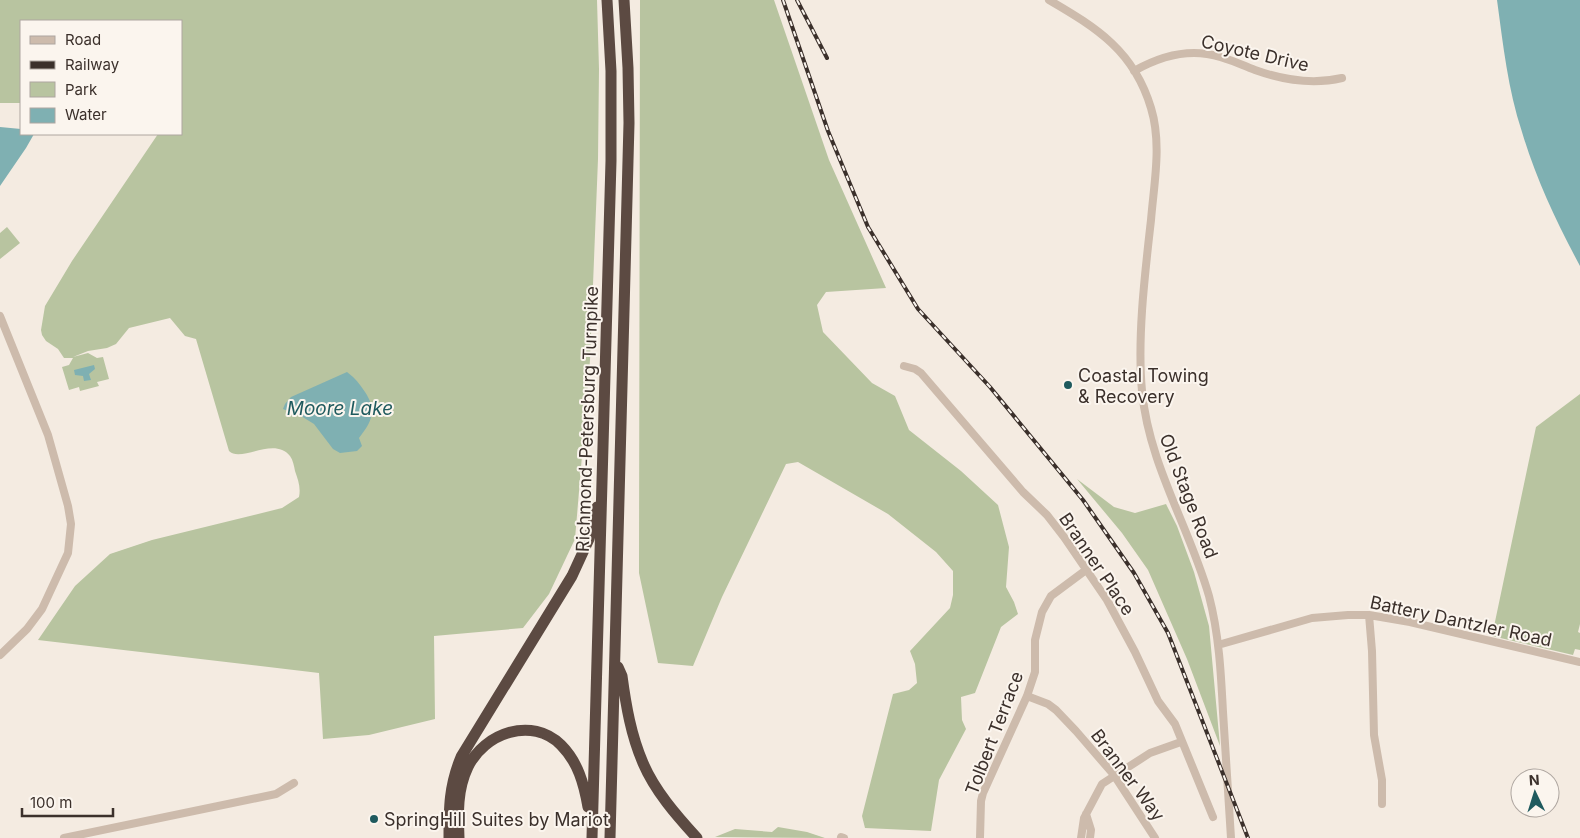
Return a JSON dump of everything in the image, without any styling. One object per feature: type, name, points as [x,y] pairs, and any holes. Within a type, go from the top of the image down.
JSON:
[{"type":"highway","name":"Richmond-Petersburg Turnpike","points":[[592,835],[611,161],[607,0]]},
{"type":"highway","name":"Richmond-Petersburg Turnpike","points":[[610,838],[629,123],[624,0]]},
{"type":"highway","points":[[449,838],[450,794],[455,771],[461,757],[551,612],[578,564],[589,538],[602,483]]},
{"type":"highway","points":[[615,658],[622,676],[634,738],[642,763],[663,798],[697,838]]},
{"type":"highway","points":[[459,838],[458,806],[460,793],[465,774],[473,758],[486,743],[494,738],[521,730],[539,733],[556,740],[575,763],[584,785],[592,835]]},
{"type":"street","name":"Old Stage Road","points":[[1049,0],[1085,21],[1118,49],[1134,71],[1152,110],[1157,152],[1142,328],[1141,368],[1144,410],[1151,442],[1162,476],[1202,573],[1215,621],[1231,838]]},
{"type":"street","name":"Coyote Drive","points":[[1134,71],[1165,56],[1200,53],[1224,57],[1256,70],[1296,81],[1318,82],[1342,78]]},
{"type":"street","points":[[0,316],[46,429],[68,506],[71,524],[68,553],[42,609],[27,629],[0,654]]},
{"type":"street","name":"Branner Place","points":[[904,366],[916,369],[921,373],[1064,537],[1107,600],[1136,652],[1158,702],[1175,724],[1212,817]]},
{"type":"street","name":"Tolbert Terrace","points":[[980,838],[983,793],[1027,696],[1035,672],[1035,640],[1042,612],[1051,596],[1086,570]]},
{"type":"street","name":"Battery Dantzler Road","points":[[1218,645],[1312,618],[1348,615],[1410,622],[1580,662]]},
{"type":"street","points":[[1369,616],[1372,651],[1374,735],[1382,780],[1382,804]]},
{"type":"street","name":"Branner Way","points":[[1027,696],[1048,704],[1056,710],[1114,775],[1155,838]]},
{"type":"street","points":[[1081,838],[1086,814],[1102,784],[1150,753],[1181,742]]},
{"type":"street","points":[[64,838],[276,794],[294,783]]},
{"type":"street","points":[[1086,814],[1091,830],[1090,838]]},
{"type":"green space","points":[[0,0],[597,0],[599,69],[598,159],[590,360],[575,539],[549,594],[523,628],[434,636],[435,719],[369,735],[323,739],[319,673],[38,640],[75,586],[110,554],[152,540],[282,508],[299,497],[300,490],[292,459],[283,451],[275,448],[234,454],[229,451],[196,339],[185,336],[170,318],[129,328],[116,344],[73,357],[88,353],[97,358],[103,357],[109,379],[97,382],[99,386],[80,391],[79,387],[69,390],[62,367],[69,365],[73,358],[64,358],[58,349],[46,341],[42,335],[41,330],[45,306],[72,261],[157,135],[182,135],[182,20],[20,20],[20,103],[0,103]]},
{"type":"green space","points":[[640,0],[774,0],[829,160],[886,288],[826,292],[817,305],[823,332],[872,383],[895,396],[909,430],[961,471],[998,505],[1009,547],[1006,587],[1018,614],[1001,627],[975,693],[961,697],[962,720],[966,729],[939,780],[931,831],[865,828],[862,816],[893,694],[909,690],[917,683],[915,664],[910,651],[950,608],[953,595],[953,571],[936,552],[888,514],[798,462],[786,464],[722,597],[693,666],[658,663],[639,573]]},
{"type":"green space","points":[[7,227],[20,243],[0,259],[0,233]]},
{"type":"green space","points":[[1580,394],[1580,624],[1578,632],[1580,633],[1580,650],[1575,649],[1573,655],[1492,636],[1536,427]]},
{"type":"green space","points":[[1077,479],[1114,507],[1135,513],[1166,504],[1177,526],[1194,572],[1209,626],[1220,746],[1187,659],[1148,570],[1122,533]]},
{"type":"green space","points":[[778,827],[807,832],[825,838],[715,837],[735,829],[772,832]]},
{"type":"water","points":[[1497,0],[1580,0],[1580,266],[1563,234],[1534,167],[1517,116],[1504,50]]},
{"type":"water","points":[[0,127],[20,129],[20,135],[33,135],[26,148],[0,186]]},
{"type":"water","points":[[94,365],[95,369],[89,374],[91,380],[84,381],[83,376],[75,375],[74,370]]},
{"type":"water","name":"Moore Lake","points":[[347,372],[357,381],[369,398],[372,410],[370,421],[359,438],[362,446],[357,451],[340,453],[333,449],[314,424],[301,416],[283,409],[291,397]]},
{"type":"railway","points":[[783,0],[828,131],[868,227],[918,309],[990,387],[1083,500],[1134,573],[1168,633],[1248,838]]},
{"type":"railway","points":[[797,0],[827,58]]},
{"type":"place","name":"Coastal Towing & Recovery","points":[[1068,385]]},
{"type":"place","name":"SpringHill Suites by Mariot","points":[[374,819]]}]
